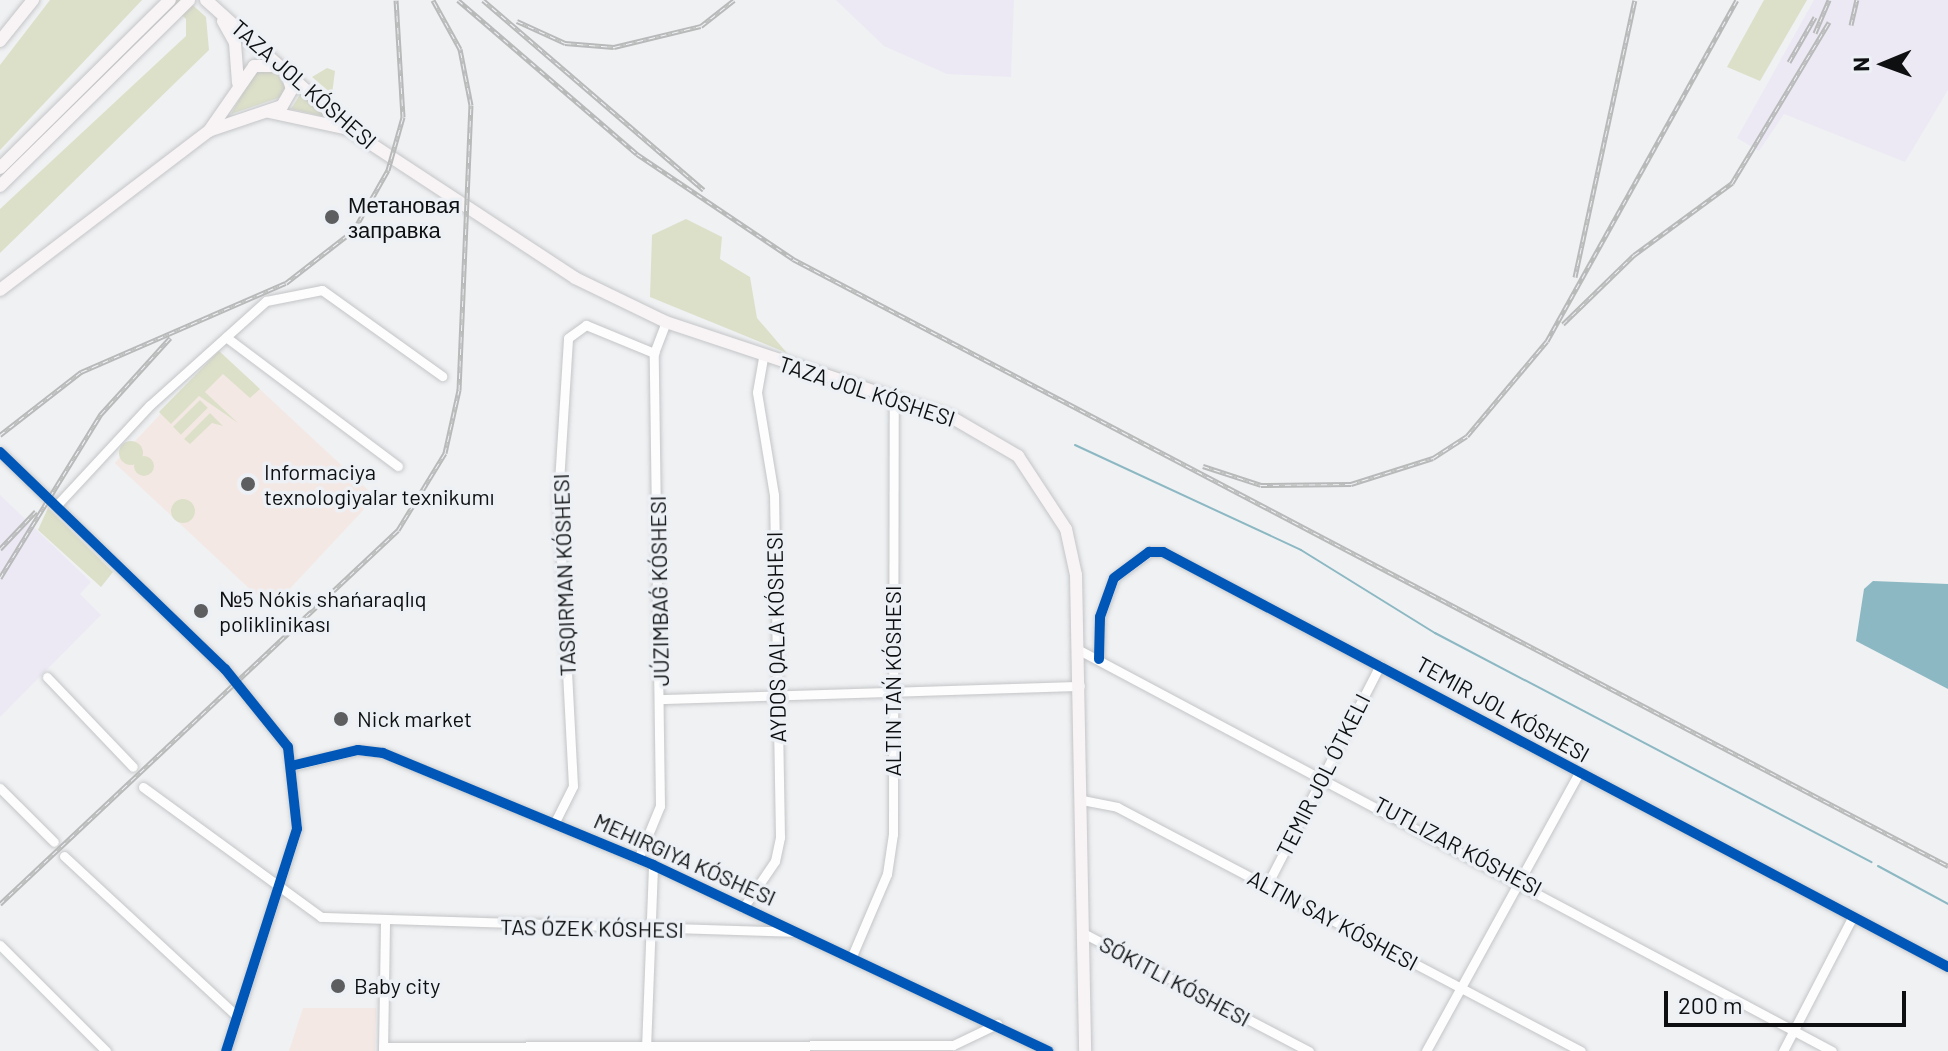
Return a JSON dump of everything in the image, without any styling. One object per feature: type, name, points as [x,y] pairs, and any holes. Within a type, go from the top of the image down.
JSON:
[{"type":"main road","points":[[0,41],[33,0]]},
{"type":"main road","points":[[0,186],[158,21],[170,0]]},
{"type":"main road","points":[[0,168],[158,21],[189,0]]},
{"type":"main road","points":[[209,3],[235,43],[237,92]]},
{"type":"main road","name":"TAZA JOL KÓSHESI","points":[[209,3],[350,130],[575,278],[666,322],[763,357],[894,398],[989,436],[1018,456],[1046,491],[1076,575],[1085,1051]]},
{"type":"main road","points":[[0,290],[209,131],[254,66],[283,69],[289,99],[269,112],[209,131]]},
{"type":"main road","points":[[269,112],[350,130]]},
{"type":"street","points":[[56,506],[266,301],[322,290],[442,376]]},
{"type":"street","name":"JÚZIMBAǴ KÓSHESI","points":[[638,859],[660,806],[662,699],[654,353],[666,322]]},
{"type":"street","points":[[555,822],[573,786],[558,498],[568,338],[577,327],[654,353]]},
{"type":"street","points":[[226,337],[398,466]]},
{"type":"street","name":"AYDOS QALA KÓSHESI","points":[[743,908],[775,861],[780,837],[774,495],[757,392],[763,357]]},
{"type":"street","points":[[852,956],[887,874],[894,695],[894,398]]},
{"type":"street","points":[[0,452],[248,694],[281,733],[295,765],[297,829],[226,1051]]},
{"type":"street","name":"TEMIR JOL KÓSHESI","points":[[1099,659],[1100,617],[1114,578],[1149,552],[1163,552],[1948,967]]},
{"type":"street","points":[[1079,650],[1324,774],[1832,1051]]},
{"type":"street","name":"TEMIR JOL ÓTKELI","points":[[1267,885],[1380,665]]},
{"type":"street","points":[[47,677],[133,767]]},
{"type":"street","points":[[662,699],[894,695],[1080,686]]},
{"type":"street","name":"MEHIRGIYA KÓSHESI","points":[[295,765],[358,750],[383,753],[653,865],[997,1024],[1048,1051]]},
{"type":"street","points":[[1426,1051],[1579,773]]},
{"type":"street","name":"TAS ÓZEK KÓSHESI","points":[[143,787],[279,892],[321,917],[385,924],[799,932]]},
{"type":"street","points":[[0,788],[54,842]]},
{"type":"street","points":[[1082,800],[1117,807],[1581,1051]]},
{"type":"street","points":[[64,856],[237,1016]]},
{"type":"street","points":[[646,1049],[653,865]]},
{"type":"street","points":[[1783,1051],[1852,918]]},
{"type":"street","points":[[385,924],[383,1049],[953,1045],[997,1024]]},
{"type":"street","name":"SÓKITLI KÓSHESI","points":[[1083,933],[1309,1051]]},
{"type":"street","points":[[0,945],[106,1051]]},
{"type":"shaded area","points":[[836,0],[1014,0],[1011,77],[947,74],[884,46]]},
{"type":"shaded area","points":[[1814,0],[1948,0],[1948,90],[1905,162],[1784,114],[1759,151],[1737,138]]},
{"type":"shaded area","name":"Informaciya texnologiyalar texnikumı","points":[[219,351],[376,497],[271,609],[115,463]]},
{"type":"shaded area","points":[[0,495],[91,582],[80,594],[101,615],[0,717]]},
{"type":"shaded area","points":[[303,1008],[376,1008],[375,1051],[289,1051]]},
{"type":"green space","points":[[50,0],[142,0],[0,150],[0,65]]},
{"type":"green space","points":[[166,0],[187,0],[206,17],[209,50],[0,253],[0,209],[186,36],[186,19]]},
{"type":"green space","points":[[1764,0],[1807,0],[1760,81],[1727,67]]},
{"type":"green space","points":[[327,68],[335,71],[332,94],[312,77]]},
{"type":"green space","points":[[275,70],[285,87],[281,97],[231,114],[254,73]]},
{"type":"green space","points":[[301,93],[331,118],[291,109]]},
{"type":"green space","points":[[686,219],[722,237],[720,259],[750,277],[757,318],[787,353],[650,297],[652,235]]},
{"type":"green space","points":[[219,351],[260,389],[250,398],[223,374],[205,392],[238,423],[199,396],[171,424],[159,412]]},
{"type":"green space","points":[[200,400],[208,408],[181,435],[173,427]]},
{"type":"green space","points":[[210,413],[223,426],[212,423],[190,444],[184,439]]},
{"type":"green space","points":[[131,441],[140,444],[143,453],[140,462],[131,465],[122,462],[119,453],[122,444]]},
{"type":"green space","points":[[144,456],[151,459],[154,466],[151,473],[144,476],[137,473],[134,466],[137,459]]},
{"type":"green space","points":[[183,499],[191,503],[195,511],[191,519],[183,523],[175,519],[171,511],[175,503]]},
{"type":"green space","points":[[48,508],[113,572],[101,587],[38,530]]},
{"type":"water","points":[[1873,581],[1948,584],[1948,689],[1856,641],[1864,589]]},
{"type":"waterway","points":[[1075,445],[1301,550],[1435,633],[1872,862]]},
{"type":"waterway","points":[[1878,866],[1948,904]]},
{"type":"railway","points":[[0,435],[81,372],[286,283],[354,230],[388,170],[403,117],[396,0]]},
{"type":"railway","points":[[0,904],[398,530],[445,453],[459,390],[471,105],[460,49],[433,0]]},
{"type":"railway","points":[[458,0],[637,154],[793,259],[1948,866]]},
{"type":"railway","points":[[483,0],[704,190]]},
{"type":"railway","points":[[517,21],[565,43],[614,47],[701,26],[734,0]]},
{"type":"railway","points":[[1575,277],[1635,0]]},
{"type":"railway","points":[[1203,466],[1261,485],[1351,484],[1433,458],[1467,436],[1547,341],[1737,0]]},
{"type":"railway","points":[[1815,33],[1829,0]]},
{"type":"railway","points":[[1851,25],[1857,0]]},
{"type":"railway","points":[[1789,62],[1815,17]]},
{"type":"railway","points":[[1563,324],[1634,255],[1732,183],[1829,22]]},
{"type":"railway","points":[[0,578],[101,414],[170,338]]},
{"type":"railway","points":[[0,549],[36,511]]},
{"type":"cycle path","points":[[0,452],[225,669],[288,747],[297,829],[226,1051]]},
{"type":"cycle path","points":[[1099,659],[1100,617],[1114,578],[1149,552],[1163,552],[1948,967]]},
{"type":"cycle path","points":[[295,765],[358,750],[383,753],[653,865],[1048,1051]]},
{"type":"place","name":"Метановая заправка","points":[[332,217]]},
{"type":"place","name":"Informaciya texnologiyalar texnikumı","points":[[248,484]]},
{"type":"place","name":"№5 Nókis shańaraqlıq poliklinikası","points":[[201,611]]},
{"type":"place","name":"Nick market","points":[[341,719]]},
{"type":"place","name":"Baby city","points":[[338,986]]}]
